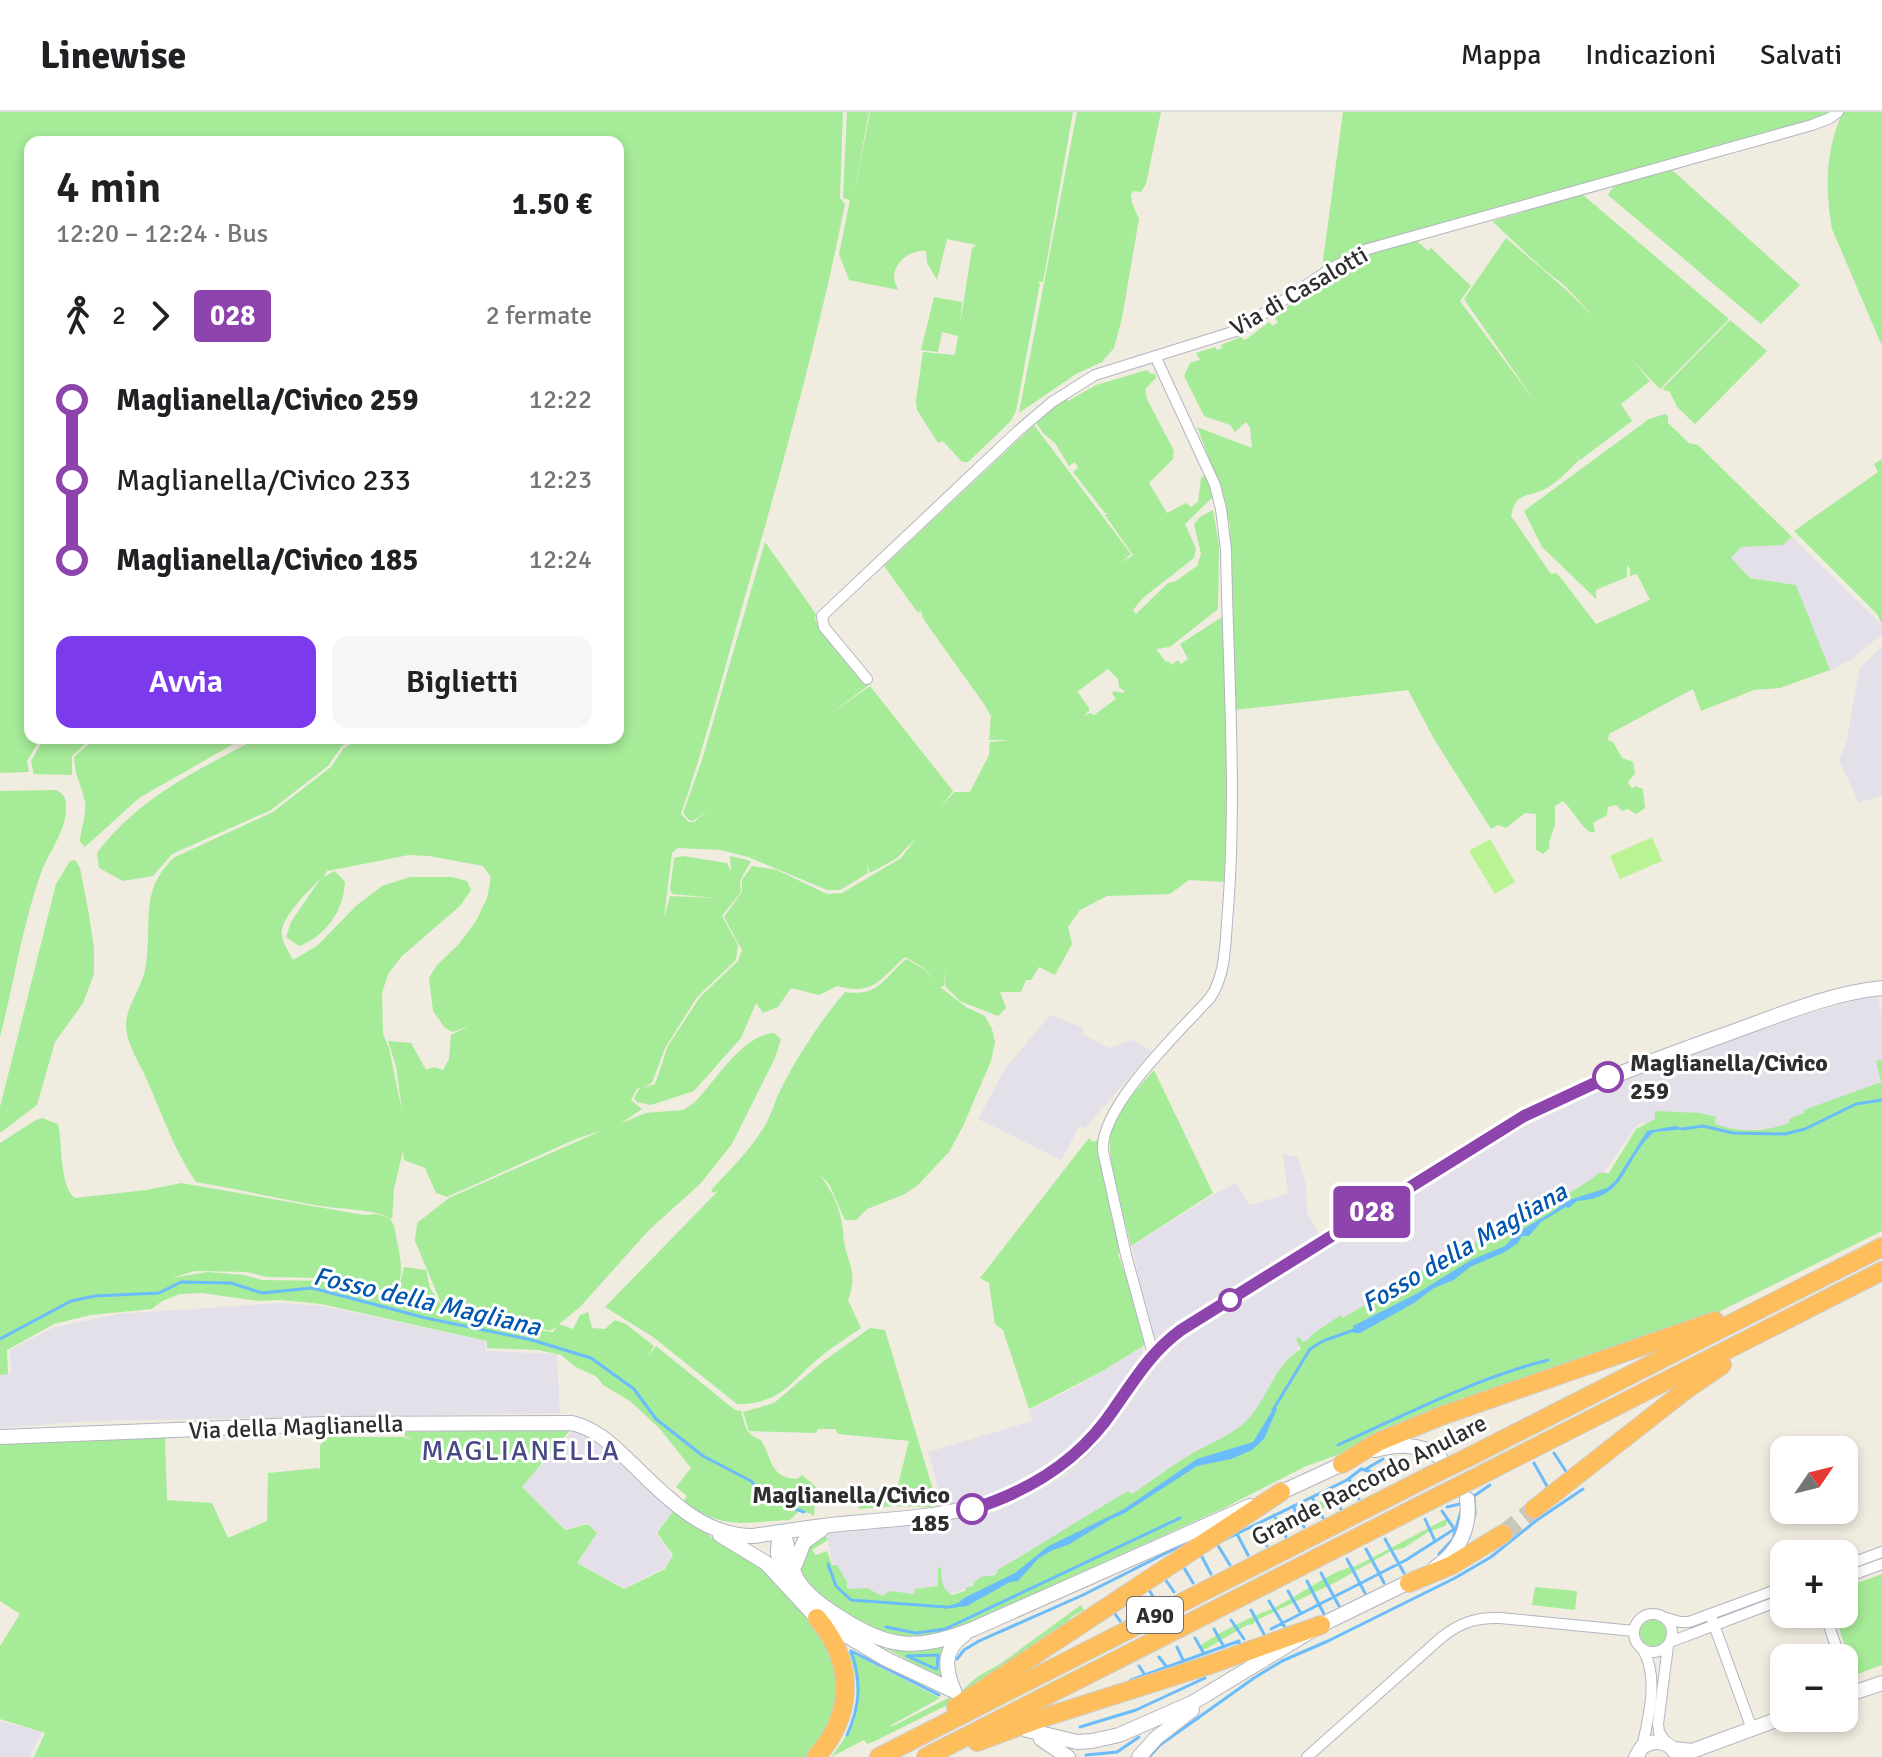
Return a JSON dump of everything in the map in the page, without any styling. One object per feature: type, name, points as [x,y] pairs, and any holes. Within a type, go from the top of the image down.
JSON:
[{"type":"highway","name":"Grande Raccordo Anulare","points":[[879,1757],[1882,1247]]},
{"type":"highway","name":"Grande Raccordo Anulare","points":[[926,1757],[1882,1271]]},
{"type":"highway","points":[[1342,1464],[1378,1442],[1441,1416],[1728,1316],[1764,1308]]},
{"type":"highway","points":[[1534,1509],[1703,1376],[1761,1341],[1786,1320]]},
{"type":"highway","points":[[915,1738],[976,1692],[1281,1492]]},
{"type":"highway","points":[[1409,1583],[1452,1565],[1503,1534]]},
{"type":"highway","points":[[816,1757],[827,1745],[839,1721],[846,1686],[838,1648],[817,1618]]},
{"type":"highway","points":[[937,1757],[1036,1720],[1209,1665],[1321,1625]]},
{"type":"main road","name":"Via della Maglianella","points":[[0,1437],[324,1424],[572,1423],[603,1437],[677,1505],[711,1527],[746,1536],[959,1512],[1009,1497],[1068,1461],[1092,1439],[1153,1354],[1181,1330],[1524,1116],[1627,1069],[1791,1012],[1855,992],[1882,988]]},
{"type":"main road","points":[[711,1527],[732,1544],[801,1584],[823,1606],[878,1639],[920,1645],[973,1629],[1371,1452],[1399,1445],[1418,1447],[1440,1457]]},
{"type":"main road","points":[[1068,1757],[1027,1730],[1072,1741],[1106,1739],[1180,1709],[1321,1625],[1409,1583],[1442,1563],[1455,1550],[1467,1525],[1467,1499]]},
{"type":"main road","points":[[790,1577],[804,1542],[826,1526]]},
{"type":"main road","points":[[782,1532],[777,1556],[800,1601],[817,1618],[886,1659],[954,1691],[947,1672],[947,1655],[955,1641],[973,1629]]},
{"type":"main road","points":[[1139,1757],[1156,1738],[1229,1682]]},
{"type":"main road","points":[[1858,1691],[1882,1683]]},
{"type":"main road","points":[[1637,1754],[1657,1741],[1679,1751],[1770,1722]]},
{"type":"street","name":"Via di Casalotti","points":[[867,679],[824,627],[821,618],[1052,402],[1095,375],[1239,330],[1332,268],[1368,249],[1812,125],[1838,112]]},
{"type":"street","points":[[1153,1354],[1126,1255],[1102,1141],[1107,1124],[1137,1081],[1210,998],[1218,984],[1226,937],[1233,824],[1226,550],[1221,509],[1207,465],[1156,358]]},
{"type":"street","points":[[1858,1561],[1882,1552]]},
{"type":"street","points":[[1858,1573],[1882,1564]]},
{"type":"street","points":[[1643,1650],[1656,1653],[1712,1619],[1770,1593]]},
{"type":"street","points":[[1637,1754],[1652,1675],[1643,1650],[1636,1642],[1634,1631],[1638,1621],[1647,1615],[1685,1622],[1712,1619],[1770,1603]]},
{"type":"street","points":[[1663,1617],[1671,1625],[1658,1724],[1659,1732],[1679,1751]]},
{"type":"street","points":[[1307,1757],[1446,1634],[1469,1621],[1500,1618],[1634,1631]]},
{"type":"street","points":[[1712,1619],[1752,1729]]},
{"type":"shaded area","points":[[1792,537],[1882,625],[1882,634],[1851,660],[1830,670],[1796,585],[1750,577],[1730,558],[1741,547],[1783,545]]},
{"type":"shaded area","points":[[1882,647],[1882,795],[1859,803],[1839,760],[1847,740],[1859,669]]},
{"type":"shaded area","points":[[1878,997],[1882,1016],[1882,1069],[1878,1088],[1780,1129],[1742,1130],[1671,1118],[1638,1124],[1602,1175],[1306,1340],[1278,1373],[1251,1418],[1236,1433],[1194,1452],[1130,1495],[969,1588],[948,1594],[854,1596],[844,1591],[834,1571],[827,1534],[936,1522],[997,1511],[1055,1482],[1075,1468],[1110,1429],[1150,1368],[1170,1347],[1528,1120],[1697,1052],[1810,1013]]},
{"type":"shaded area","points":[[1050,1015],[1083,1028],[1082,1034],[1109,1048],[1133,1040],[1152,1051],[1085,1128],[1079,1127],[1061,1160],[978,1119],[1005,1069]]},
{"type":"shaded area","points":[[1283,1154],[1298,1157],[1306,1184],[1307,1213],[1321,1238],[1152,1344],[1132,1246],[1236,1183],[1249,1205],[1288,1194]]},
{"type":"shaded area","points":[[282,1303],[323,1306],[486,1341],[486,1351],[557,1354],[560,1413],[89,1421],[0,1428],[0,1375],[11,1372],[10,1350],[52,1328],[116,1314]]},
{"type":"shaded area","points":[[1142,1347],[1144,1357],[1088,1434],[1065,1456],[1021,1484],[992,1495],[943,1505],[928,1452],[1032,1421],[1029,1410],[1081,1384]]},
{"type":"shaded area","points":[[574,1429],[595,1435],[674,1509],[656,1533],[672,1556],[664,1568],[624,1588],[578,1563],[597,1533],[588,1523],[565,1529],[522,1487]]},
{"type":"shaded area","points":[[0,1721],[42,1732],[30,1757],[0,1757]]},
{"type":"green space","points":[[0,112],[843,112],[840,198],[845,204],[835,253],[787,448],[681,814],[689,822],[694,822],[708,810],[693,821],[683,813],[702,760],[765,542],[816,614],[815,620],[863,683],[869,685],[827,716],[870,686],[953,791],[938,811],[954,792],[970,792],[989,755],[990,742],[1010,740],[989,740],[991,716],[984,704],[924,620],[927,619],[923,619],[921,610],[918,613],[884,566],[1034,425],[1131,554],[1120,563],[1133,555],[1105,515],[1109,513],[1105,513],[1073,472],[1078,468],[1075,462],[1069,466],[1055,443],[1036,423],[1066,398],[1068,401],[1096,385],[1147,370],[1156,378],[1145,389],[1147,399],[1174,451],[1173,459],[1149,483],[1167,513],[1186,503],[1191,507],[1198,502],[1201,478],[1209,473],[1216,494],[1185,524],[1196,549],[1194,558],[1144,597],[1133,610],[1136,614],[1168,583],[1197,566],[1201,554],[1194,524],[1213,510],[1219,546],[1218,609],[1170,647],[1156,649],[1171,665],[1178,660],[1181,664],[1188,659],[1180,644],[1225,615],[1228,731],[1225,882],[1189,880],[1170,894],[1107,896],[1080,910],[1068,927],[1072,944],[1055,975],[1039,967],[1031,980],[1026,980],[1021,992],[1000,992],[1006,1008],[998,1016],[960,1001],[945,986],[946,968],[944,986],[940,987],[966,1007],[985,1016],[995,1042],[991,1061],[949,1152],[918,1185],[903,1195],[867,1209],[856,1220],[845,1220],[829,1184],[819,1174],[838,1208],[852,1273],[848,1300],[861,1328],[774,1396],[737,1404],[653,1337],[605,1307],[719,1190],[714,1193],[711,1190],[760,1133],[800,1055],[845,992],[873,989],[906,959],[923,968],[939,985],[923,967],[905,957],[876,984],[868,987],[850,989],[837,986],[819,995],[791,988],[778,1007],[763,1013],[756,1003],[741,1038],[694,1091],[651,1105],[637,1102],[634,1098],[640,1088],[637,1089],[631,1100],[642,1109],[620,1124],[645,1113],[683,1110],[694,1103],[740,1050],[751,1042],[774,1033],[781,1039],[775,1058],[732,1144],[700,1184],[649,1230],[580,1307],[559,1324],[573,1329],[580,1315],[588,1312],[592,1328],[605,1329],[615,1320],[626,1324],[654,1346],[647,1357],[656,1346],[735,1410],[741,1411],[747,1429],[761,1440],[776,1471],[788,1478],[797,1479],[802,1475],[816,1487],[814,1516],[801,1509],[790,1520],[749,1523],[723,1521],[698,1511],[684,1501],[687,1496],[676,1487],[691,1468],[660,1429],[630,1401],[561,1355],[538,1350],[487,1348],[487,1341],[321,1304],[258,1301],[202,1293],[180,1294],[152,1309],[90,1315],[54,1324],[7,1350],[8,1374],[0,1375],[0,1143],[36,1120],[42,1118],[58,1124],[66,1184],[75,1198],[181,1183],[389,1218],[383,1215],[375,1213],[196,1182],[175,1145],[127,1034],[126,1020],[145,970],[151,896],[163,870],[175,857],[273,812],[331,767],[343,749],[350,744],[624,744],[624,136],[24,136],[24,744],[37,744],[27,761],[29,772],[0,773]],"holes":[[[1108,669],[1118,679],[1119,687],[1126,690],[1123,693],[1115,691],[1112,693],[1116,699],[1094,715],[1083,716],[1089,708],[1075,688],[1078,691]],[[917,837],[901,858],[842,893],[827,894],[777,870],[752,866],[742,880],[742,892],[724,917],[742,950],[738,961],[700,997],[668,1046],[655,1084],[642,1088],[652,1083],[665,1048],[697,997],[736,960],[738,945],[722,916],[741,892],[740,881],[751,861],[730,856],[731,871],[727,863],[683,856],[674,858],[672,894],[716,898],[670,896],[664,918],[672,853],[678,848],[721,850],[748,857],[827,890],[840,890],[868,873],[867,864],[870,873],[897,858]],[[409,855],[483,866],[491,877],[487,898],[476,921],[429,978],[433,1011],[445,1028],[453,1032],[469,1026],[451,1035],[449,1059],[443,1070],[434,1067],[426,1070],[411,1043],[388,1041],[396,1066],[402,1111],[389,1048],[383,1034],[382,993],[388,974],[402,956],[460,906],[471,890],[467,881],[452,877],[410,877],[382,886],[357,905],[317,946],[293,960],[282,930],[298,902],[321,878],[291,922],[286,937],[299,946],[317,936],[332,921],[341,902],[345,882],[335,871],[323,877],[327,871]],[[603,1130],[449,1198],[417,1223],[415,1241],[441,1303],[451,1309],[442,1306],[430,1288],[426,1270],[404,1267],[398,1292],[382,1296],[334,1281],[262,1280],[208,1272],[171,1278],[195,1271],[247,1272],[267,1277],[328,1278],[390,1292],[400,1280],[401,1271],[394,1225],[389,1218],[392,1219],[394,1189],[403,1151],[404,1160],[425,1168],[436,1193],[447,1197]],[[452,1309],[515,1320],[549,1331],[557,1327],[553,1332],[524,1327],[494,1329]]]},
{"type":"green space","points":[[847,112],[869,112],[853,199],[870,112],[1073,112],[1043,282],[1037,282],[1040,283],[1016,411],[1011,421],[968,462],[962,462],[943,441],[938,443],[917,410],[916,400],[923,352],[955,355],[958,336],[942,332],[938,352],[921,350],[934,297],[962,302],[960,325],[972,248],[976,245],[947,239],[937,280],[927,263],[926,251],[921,251],[904,258],[897,267],[894,278],[898,290],[849,280],[839,254],[850,200],[843,198]]},
{"type":"green space","points":[[1077,112],[1161,112],[1146,184],[1141,192],[1131,194],[1139,219],[1114,348],[1102,362],[1076,374],[1019,413]]},
{"type":"green space","points":[[1343,112],[1831,112],[1811,121],[1430,228],[1321,275]]},
{"type":"green space","points":[[1843,112],[1882,112],[1882,346],[1832,229],[1828,169]]},
{"type":"green space","points":[[1671,169],[1800,285],[1761,324],[1608,195],[1613,187]]},
{"type":"green space","points":[[1583,195],[1729,319],[1660,389],[1630,358],[1650,381],[1621,404],[1632,421],[1580,460],[1574,452],[1579,460],[1548,487],[1518,500],[1511,516],[1551,574],[1557,573],[1596,624],[1650,600],[1637,574],[1630,576],[1627,565],[1627,577],[1596,590],[1596,599],[1542,547],[1524,511],[1649,419],[1665,414],[1668,423],[1689,443],[1698,445],[1792,537],[1783,545],[1741,547],[1731,558],[1750,578],[1796,585],[1830,670],[1780,688],[1754,690],[1701,711],[1693,689],[1609,734],[1608,740],[1613,742],[1622,758],[1633,762],[1635,774],[1628,782],[1632,789],[1635,786],[1643,789],[1645,808],[1636,814],[1628,809],[1622,811],[1616,805],[1608,807],[1607,815],[1593,823],[1595,831],[1592,833],[1563,801],[1555,806],[1550,848],[1543,854],[1536,850],[1536,814],[1525,813],[1506,828],[1498,825],[1491,829],[1434,739],[1408,690],[1235,710],[1230,527],[1225,500],[1197,427],[1252,448],[1250,427],[1246,422],[1235,432],[1230,425],[1204,416],[1184,376],[1190,363],[1200,360],[1196,353],[1215,347],[1217,350],[1222,348],[1221,345],[1241,337],[1245,340],[1269,322],[1273,326],[1278,322],[1274,317],[1328,275],[1366,254],[1417,241],[1428,251],[1431,248],[1471,286],[1460,301],[1537,404],[1464,299],[1506,238],[1596,319],[1564,285],[1492,221]]},
{"type":"green space","points":[[1730,320],[1767,351],[1695,424],[1677,407],[1670,392],[1662,389]]},
{"type":"green space","points":[[1882,459],[1882,624],[1877,614],[1794,531],[1878,472],[1874,464]]},
{"type":"green space","points":[[41,744],[85,744],[72,756],[72,775],[34,774],[31,761]]},
{"type":"green space","points":[[88,744],[234,744],[139,798],[85,847],[80,842],[85,802],[74,757]]},
{"type":"green space","points":[[247,744],[345,744],[328,766],[271,810],[172,854],[153,876],[123,881],[99,868],[97,853],[131,816],[171,786]]},
{"type":"green space","points":[[56,790],[65,799],[64,822],[34,893],[0,1037],[0,791]]},
{"type":"green space","points":[[1652,837],[1662,861],[1620,879],[1610,856]]},
{"type":"green space","points":[[1490,839],[1515,882],[1495,894],[1469,851]]},
{"type":"green space","points":[[75,860],[80,868],[89,914],[94,974],[83,1003],[55,1042],[37,1105],[0,1133],[0,1107],[56,884],[70,861]]},
{"type":"green space","points":[[1882,1060],[1882,1231],[1688,1327],[1304,1467],[1224,1508],[960,1627],[938,1634],[907,1638],[889,1634],[857,1619],[824,1597],[803,1573],[801,1562],[804,1553],[826,1536],[828,1540],[812,1550],[816,1555],[827,1551],[832,1565],[837,1565],[847,1582],[847,1589],[867,1588],[882,1596],[890,1591],[914,1594],[915,1589],[938,1586],[938,1568],[941,1567],[948,1593],[952,1595],[965,1591],[981,1577],[995,1575],[999,1569],[1128,1491],[1132,1494],[1239,1427],[1253,1414],[1284,1364],[1301,1349],[1296,1339],[1299,1337],[1303,1342],[1341,1315],[1343,1318],[1436,1263],[1438,1266],[1443,1264],[1507,1221],[1513,1227],[1599,1173],[1609,1173],[1636,1129],[1655,1119],[1655,1111],[1700,1113],[1716,1117],[1715,1124],[1734,1129],[1771,1128],[1789,1123],[1789,1119],[1804,1113],[1804,1110],[1881,1082],[1876,1061]]},
{"type":"green space","points":[[1154,1070],[1213,1193],[1131,1246],[1112,1166],[1110,1135],[1120,1111]]},
{"type":"green space","points":[[1089,1138],[1093,1142],[1099,1139],[1122,1244],[1118,1254],[1148,1338],[1143,1346],[1101,1372],[1029,1409],[1003,1330],[995,1324],[989,1283],[980,1278]]},
{"type":"green space","points":[[870,1328],[885,1330],[937,1503],[931,1507],[859,1509],[859,1504],[884,1488],[898,1485],[909,1441],[838,1434],[835,1429],[818,1429],[816,1433],[749,1431],[743,1412],[774,1403],[825,1360]]},
{"type":"green space","points":[[571,1429],[522,1487],[565,1530],[588,1524],[597,1533],[577,1563],[624,1589],[665,1569],[673,1555],[657,1533],[674,1510],[728,1549],[759,1564],[802,1611],[838,1660],[837,1715],[808,1757],[34,1757],[45,1733],[0,1719],[0,1646],[20,1614],[0,1601],[0,1443],[165,1438],[167,1500],[212,1503],[228,1538],[267,1521],[268,1473],[319,1468],[318,1475],[320,1467],[320,1445],[328,1437],[404,1437],[414,1441],[405,1436],[405,1432]]},
{"type":"green space","points":[[1370,1472],[1374,1476],[1354,1493],[1294,1523],[1290,1521],[1290,1517],[1363,1481]]},
{"type":"green space","points":[[1446,1519],[1445,1526],[1428,1532],[1404,1548],[1391,1551],[1206,1649],[1199,1647],[1335,1573],[1356,1566]]},
{"type":"green space","points":[[1882,1574],[1882,1665],[1858,1674],[1858,1644],[1844,1644],[1839,1628],[1858,1628],[1858,1583]]},
{"type":"green space","points":[[1535,1587],[1577,1591],[1575,1610],[1532,1605]]},
{"type":"green space","points":[[1081,1605],[1084,1610],[1071,1617],[1068,1623],[945,1706],[875,1741],[867,1744],[864,1740],[831,1757],[848,1732],[856,1707],[856,1680],[848,1651],[940,1698],[890,1726],[893,1726],[960,1692]]},
{"type":"green space","points":[[1653,1620],[1663,1623],[1666,1633],[1663,1643],[1653,1646],[1643,1643],[1640,1633],[1643,1623]]},
{"type":"green space","points":[[883,1647],[914,1652],[945,1647],[944,1679]]},
{"type":"water","points":[[1675,1126],[1686,1129],[1654,1132],[1643,1143],[1615,1186],[1606,1193],[1566,1207],[1541,1222],[1529,1236],[1522,1236],[1505,1252],[1470,1267],[1414,1303],[1360,1333],[1354,1333],[1353,1326],[1416,1294],[1471,1260],[1505,1246],[1518,1232],[1566,1201],[1607,1188],[1616,1180],[1647,1131]]},
{"type":"water","points":[[1275,1406],[1277,1409],[1264,1439],[1252,1450],[1231,1459],[1197,1466],[1123,1514],[1039,1558],[1018,1581],[1010,1582],[967,1606],[945,1609],[1015,1573],[1047,1547],[1124,1509],[1197,1459],[1253,1442]]},
{"type":"waterway","name":"Fosso della Magliana","points":[[1682,1129],[1703,1126],[1733,1133],[1785,1134],[1805,1129],[1856,1104],[1882,1100]]},
{"type":"waterway","name":"Fosso della Magliana","points":[[0,1339],[71,1301],[95,1296],[159,1293],[181,1282],[231,1283],[262,1293],[312,1288],[426,1318],[532,1340],[591,1358],[634,1389],[656,1419],[703,1456],[751,1481],[766,1498],[804,1512]]},
{"type":"waterway","name":"Fosso della Magliana","points":[[1273,1410],[1310,1349],[1354,1330]]},
{"type":"waterway","points":[[1338,1445],[1467,1387],[1548,1360]]},
{"type":"waterway","points":[[1554,1453],[1567,1473]]},
{"type":"waterway","points":[[1366,1469],[1383,1459]]},
{"type":"waterway","points":[[1534,1463],[1548,1488]]},
{"type":"waterway","points":[[1361,1469],[1382,1475]]},
{"type":"waterway","points":[[1222,1541],[1347,1480],[1360,1470]]},
{"type":"waterway","points":[[1349,1479],[1359,1499]]},
{"type":"waterway","points":[[1469,1538],[1475,1513],[1474,1496],[1490,1485]]},
{"type":"waterway","points":[[1331,1488],[1341,1509]]},
{"type":"waterway","points":[[1149,1757],[1160,1745],[1254,1678],[1282,1661],[1455,1578],[1491,1557],[1537,1520],[1583,1489]]},
{"type":"waterway","points":[[1312,1497],[1323,1518]]},
{"type":"waterway","points":[[1447,1507],[1460,1504]]},
{"type":"waterway","points":[[1293,1506],[1304,1527]]},
{"type":"waterway","points":[[1442,1511],[1455,1530]]},
{"type":"waterway","points":[[1439,1554],[1453,1539],[1461,1511]]},
{"type":"waterway","points":[[1274,1515],[1286,1537]]},
{"type":"waterway","points":[[886,1627],[916,1633],[945,1629],[1180,1518]]},
{"type":"waterway","points":[[1425,1519],[1435,1541]]},
{"type":"waterway","points":[[1255,1525],[1267,1546]]},
{"type":"waterway","points":[[1271,1629],[1406,1560],[1453,1530]]},
{"type":"waterway","points":[[1237,1534],[1248,1555]]},
{"type":"waterway","points":[[1385,1539],[1404,1573]]},
{"type":"waterway","points":[[957,1659],[964,1650],[979,1641],[1083,1595],[1184,1544]]},
{"type":"waterway","points":[[1217,1544],[1230,1565]]},
{"type":"waterway","points":[[1366,1549],[1379,1573]]},
{"type":"waterway","points":[[1200,1553],[1211,1574]]},
{"type":"waterway","points":[[1347,1559],[1365,1593]]},
{"type":"waterway","name":"Fosso della Magliana","points":[[828,1564],[836,1586],[851,1600],[946,1607]]},
{"type":"waterway","points":[[1183,1566],[1193,1583]]},
{"type":"waterway","points":[[1321,1573],[1339,1606]]},
{"type":"waterway","points":[[1379,1573],[1384,1583]]},
{"type":"waterway","points":[[1165,1579],[1174,1592]]},
{"type":"waterway","points":[[1307,1581],[1324,1614]]},
{"type":"waterway","points":[[1148,1588],[1156,1602]]},
{"type":"waterway","points":[[1288,1591],[1300,1612]]},
{"type":"waterway","points":[[1132,1601],[1138,1611]]},
{"type":"waterway","points":[[1269,1601],[1286,1629]]},
{"type":"waterway","points":[[1251,1610],[1265,1636]]},
{"type":"waterway","points":[[1113,1611],[1120,1621]]},
{"type":"waterway","points":[[1231,1620],[1244,1639]]},
{"type":"waterway","points":[[1214,1629],[1224,1647]]},
{"type":"waterway","points":[[1195,1638],[1203,1652]]},
{"type":"waterway","points":[[1131,1680],[1239,1641],[1240,1647]]},
{"type":"waterway","points":[[1177,1647],[1183,1660]]},
{"type":"waterway","points":[[847,1735],[858,1694],[851,1651],[939,1695]]},
{"type":"waterway","points":[[936,1669],[907,1656],[938,1655],[937,1669]]},
{"type":"waterway","points":[[1159,1657],[1166,1666]]},
{"type":"waterway","points":[[1139,1666],[1145,1675]]},
{"type":"waterway","points":[[1080,1727],[1136,1710],[1205,1678]]},
{"type":"waterway","points":[[1086,1755],[1117,1752],[1139,1737]]},
{"type":"tunnel","points":[[1503,1534],[1534,1509]]},
{"type":"bus line","name":"028","points":[[972,1509],[1009,1497],[1039,1481],[1082,1450],[1158,1348],[1181,1330],[1524,1116],[1608,1077]]},
{"type":"place","name":"Maglianella/Civico 259","points":[[1608,1077]]},
{"type":"place","name":"Maglianella/Civico 185","points":[[972,1509]]},
{"type":"district","name":"MAGLIANELLA","points":[[521,1450]]}]
